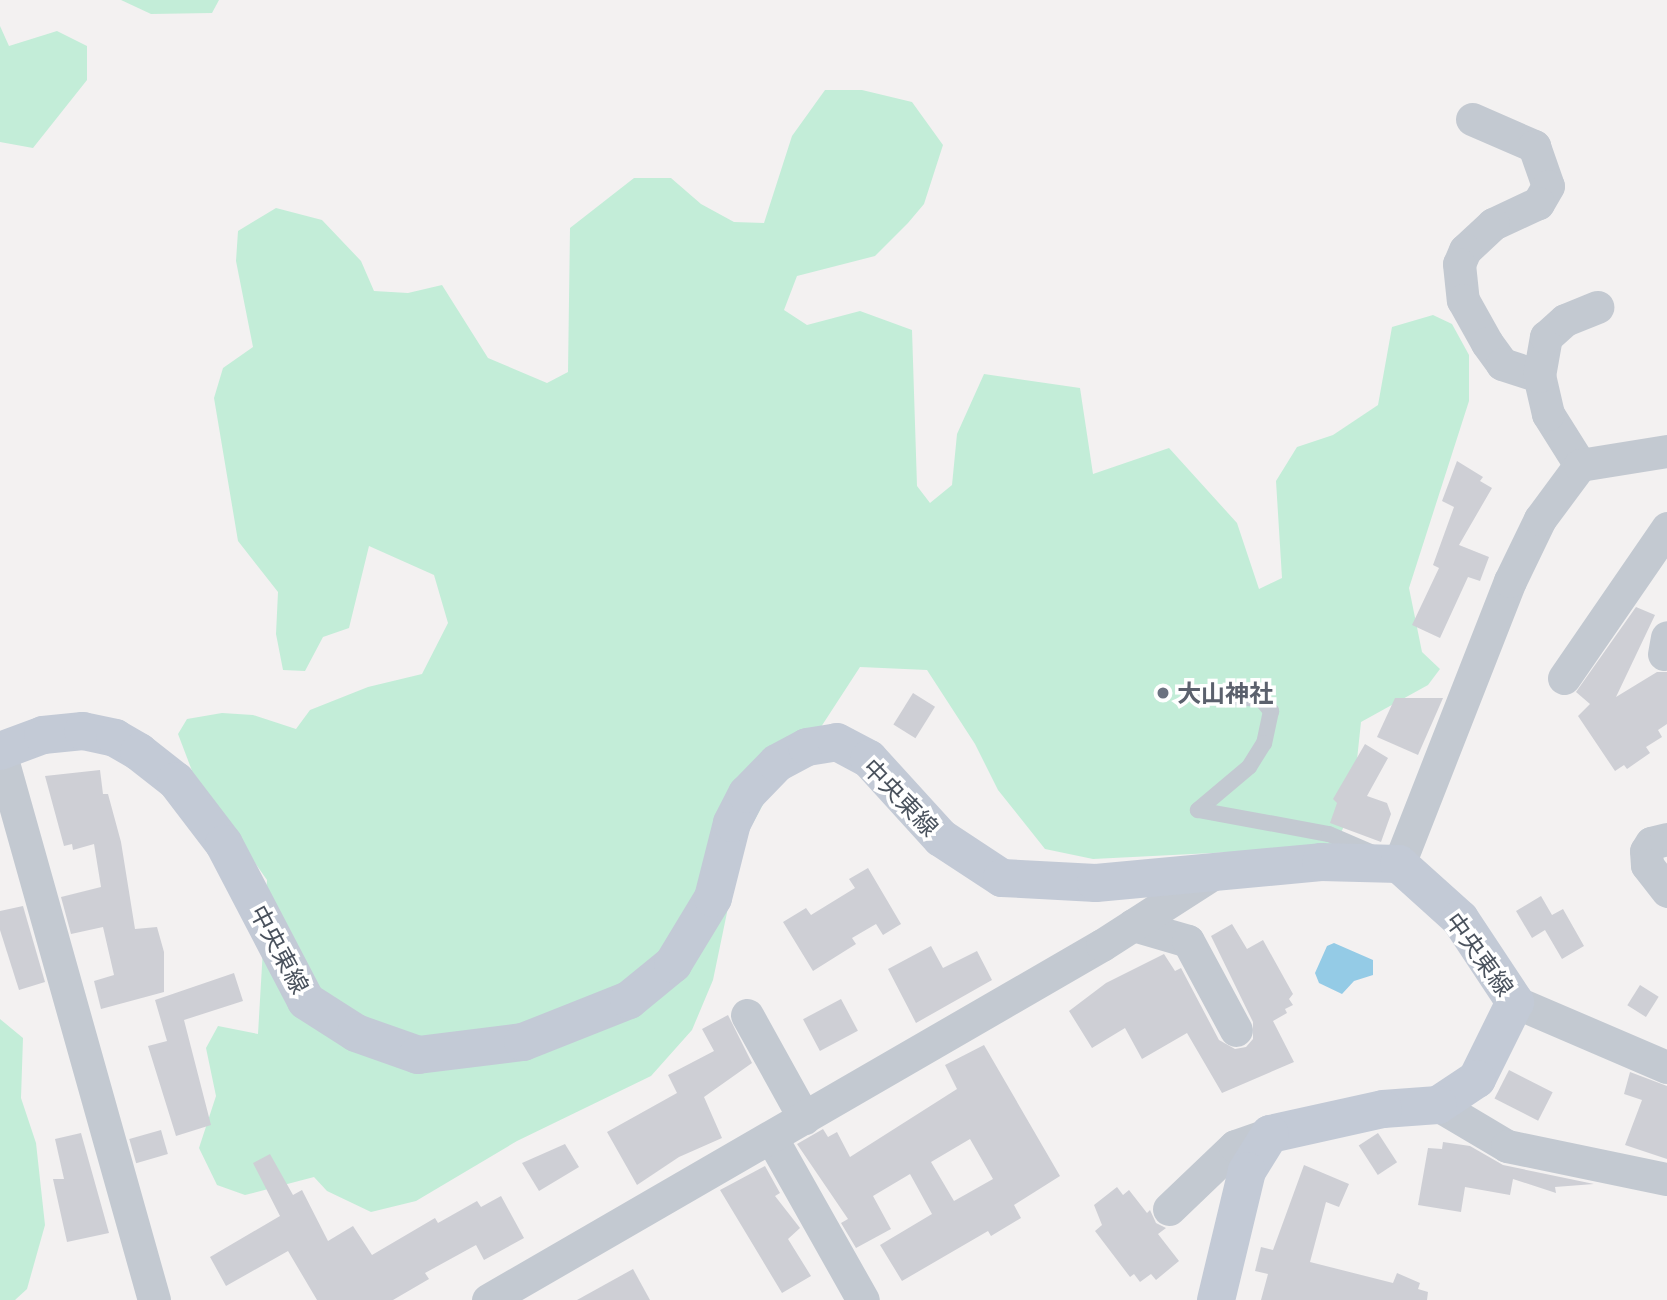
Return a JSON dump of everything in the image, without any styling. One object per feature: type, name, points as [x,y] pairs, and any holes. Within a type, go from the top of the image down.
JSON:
[{"type":"main road","name":"中央東線","points":[[0,752],[43,734],[83,731],[115,738],[139,752],[176,781],[225,844],[306,1001],[356,1032],[418,1055],[523,1042],[629,1000],[673,964],[713,898],[732,823],[747,794],[777,763],[807,747],[836,742],[869,759],[940,838],[1002,877],[1096,883],[1321,862],[1391,864],[1460,919],[1515,1002],[1477,1079],[1438,1105],[1383,1109],[1270,1134]]},
{"type":"main road","points":[[1216,1300],[1247,1171],[1270,1134]]},
{"type":"street","points":[[1472,119],[1534,146],[1548,186],[1538,203],[1493,224],[1465,250],[1459,264],[1463,300],[1487,343],[1503,364],[1516,372],[1539,376]]},
{"type":"street","points":[[1580,465],[1548,415],[1539,376],[1546,337],[1565,320],[1598,307]]},
{"type":"street","points":[[1391,864],[1510,581],[1540,519],[1580,465],[1667,451]]},
{"type":"street","points":[[1564,678],[1667,528]]},
{"type":"street","points":[[0,752],[154,1300]]},
{"type":"street","points":[[1667,839],[1651,843],[1646,851],[1647,865],[1667,891]]},
{"type":"street","points":[[488,1300],[1133,925],[1217,871]]},
{"type":"street","points":[[1133,925],[1188,941],[1236,1030]]},
{"type":"street","points":[[1515,1002],[1667,1067]]},
{"type":"street","points":[[747,1015],[804,1118]]},
{"type":"street","points":[[1438,1105],[1507,1146],[1667,1179]]},
{"type":"street","points":[[1168,1209],[1235,1146],[1270,1134]]},
{"type":"street","points":[[771,1137],[863,1300]]},
{"type":"lane","points":[[1202,695],[1261,699],[1271,712],[1264,743],[1249,767],[1198,810],[1329,834],[1371,849],[1391,864]]},
{"type":"green space","points":[[121,0],[219,0],[212,13],[151,14]]},
{"type":"green space","points":[[0,26],[9,46],[57,31],[87,46],[87,80],[33,148],[0,142]]},
{"type":"green space","points":[[825,90],[862,90],[912,102],[943,145],[924,204],[908,223],[875,256],[797,276],[784,310],[807,325],[860,311],[912,330],[917,486],[930,503],[952,485],[957,434],[984,374],[1080,388],[1093,474],[1169,448],[1237,523],[1259,589],[1282,578],[1276,481],[1297,447],[1333,435],[1378,405],[1392,327],[1433,315],[1452,324],[1469,355],[1469,401],[1409,588],[1422,652],[1440,669],[1428,685],[1361,722],[1352,807],[1335,847],[1093,859],[1045,849],[998,790],[975,744],[927,670],[860,667],[793,770],[771,790],[741,845],[713,980],[692,1030],[651,1076],[517,1141],[416,1201],[371,1212],[327,1191],[314,1177],[245,1195],[217,1185],[199,1148],[216,1096],[206,1048],[218,1026],[258,1034],[267,880],[194,776],[178,734],[187,719],[222,713],[253,715],[296,729],[310,710],[368,687],[422,674],[448,623],[434,575],[369,546],[349,628],[323,637],[305,671],[283,670],[276,634],[278,592],[238,541],[214,398],[223,368],[253,347],[236,261],[238,231],[276,208],[322,220],[361,261],[374,291],[408,293],[442,285],[488,358],[547,383],[568,372],[570,228],[634,178],[671,178],[701,204],[734,222],[764,223],[792,136]]},
{"type":"green space","points":[[0,1019],[23,1038],[21,1098],[36,1143],[45,1225],[27,1289],[15,1300],[0,1300]]},
{"type":"water","points":[[1334,943],[1373,960],[1373,975],[1354,981],[1342,994],[1319,983],[1315,973],[1327,946]]},
{"type":"building","points":[[1457,461],[1483,477],[1480,481],[1492,488],[1459,545],[1489,557],[1480,581],[1468,577],[1440,638],[1412,625],[1439,568],[1433,565],[1454,507],[1442,501]]},
{"type":"building","points":[[1636,607],[1655,615],[1616,697],[1657,672],[1667,672],[1667,724],[1658,730],[1662,737],[1646,747],[1650,753],[1627,769],[1624,765],[1615,771],[1578,716],[1590,704],[1576,692]]},
{"type":"building","points":[[913,693],[935,707],[915,738],[893,724]]},
{"type":"building","points":[[1395,698],[1443,698],[1418,755],[1377,737]]},
{"type":"building","points":[[1365,744],[1388,758],[1367,796],[1387,803],[1391,814],[1381,842],[1330,823],[1337,803],[1333,799]]},
{"type":"building","points":[[100,770],[103,794],[108,794],[121,842],[135,929],[157,927],[164,952],[164,992],[101,1009],[94,981],[114,975],[103,927],[71,934],[61,897],[101,887],[94,844],[73,850],[72,844],[64,846],[45,776]]},
{"type":"building","points":[[868,868],[901,924],[883,935],[876,924],[852,938],[856,944],[813,971],[783,922],[806,908],[811,915],[855,888],[849,879]]},
{"type":"building","points":[[1541,896],[1552,915],[1563,909],[1584,946],[1562,959],[1545,930],[1532,938],[1516,911]]},
{"type":"building","points":[[23,906],[45,982],[19,990],[0,930],[0,911]]},
{"type":"building","points":[[1232,924],[1247,949],[1263,940],[1293,994],[1289,999],[1293,1005],[1285,1009],[1287,1013],[1273,1021],[1294,1062],[1222,1093],[1187,1033],[1142,1059],[1125,1028],[1092,1048],[1069,1011],[1106,983],[1164,954],[1175,971],[1181,968],[1219,1040],[1235,1049],[1246,1047],[1253,1039],[1253,1022],[1211,936]]},
{"type":"building","points":[[931,946],[943,968],[977,951],[992,980],[916,1023],[888,969]]},
{"type":"building","points":[[234,973],[243,1001],[184,1020],[211,1125],[176,1136],[148,1046],[167,1041],[155,1000]]},
{"type":"building","points":[[1640,985],[1659,997],[1646,1017],[1627,1005]]},
{"type":"building","points":[[841,999],[858,1031],[820,1051],[803,1019]]},
{"type":"building","points":[[728,1015],[752,1063],[704,1097],[722,1138],[679,1157],[637,1185],[607,1132],[677,1093],[668,1075],[714,1051],[702,1029]]},
{"type":"building","points":[[984,1045],[1060,1176],[1014,1205],[1021,1218],[991,1236],[988,1231],[902,1281],[880,1245],[932,1214],[910,1174],[873,1196],[891,1229],[856,1248],[841,1223],[848,1219],[797,1144],[823,1129],[828,1137],[837,1132],[850,1157],[957,1089],[945,1065]],"holes":[[[970,1139],[993,1179],[954,1201],[931,1162]]]},
{"type":"building","points":[[1509,1070],[1553,1092],[1538,1121],[1494,1099]]},
{"type":"building","points":[[1630,1072],[1667,1086],[1667,1159],[1625,1145],[1642,1100],[1624,1094]]},
{"type":"building","points":[[161,1130],[168,1154],[136,1163],[129,1139]]},
{"type":"building","points":[[81,1133],[109,1233],[67,1242],[53,1179],[64,1179],[55,1139]]},
{"type":"building","points":[[1378,1133],[1397,1162],[1378,1175],[1359,1146]]},
{"type":"building","points":[[1443,1142],[1470,1146],[1503,1165],[1594,1184],[1555,1187],[1556,1193],[1513,1179],[1510,1195],[1465,1187],[1461,1212],[1418,1205],[1428,1148],[1442,1149]]},
{"type":"building","points":[[565,1144],[579,1167],[539,1191],[522,1163]]},
{"type":"building","points":[[270,1154],[293,1195],[302,1190],[328,1241],[353,1226],[372,1255],[435,1218],[438,1223],[477,1201],[481,1207],[501,1196],[524,1238],[484,1260],[476,1245],[425,1273],[429,1279],[393,1300],[317,1300],[288,1251],[226,1286],[210,1257],[280,1216],[253,1163]]},
{"type":"building","points":[[1304,1165],[1349,1184],[1339,1207],[1326,1202],[1310,1262],[1393,1283],[1397,1273],[1420,1283],[1418,1289],[1428,1292],[1427,1300],[1261,1300],[1268,1274],[1255,1271],[1261,1247],[1273,1250]]},
{"type":"building","points":[[765,1166],[780,1193],[775,1196],[800,1228],[788,1239],[811,1276],[782,1293],[720,1190]]},
{"type":"building","points":[[1117,1187],[1123,1195],[1129,1190],[1147,1213],[1150,1210],[1156,1223],[1166,1228],[1158,1234],[1179,1261],[1156,1280],[1151,1274],[1140,1282],[1134,1274],[1130,1277],[1095,1231],[1102,1225],[1094,1205]]},
{"type":"building","points":[[633,1269],[650,1300],[577,1300]]},
{"type":"place","name":"大山神社","points":[[1163,693]]}]
